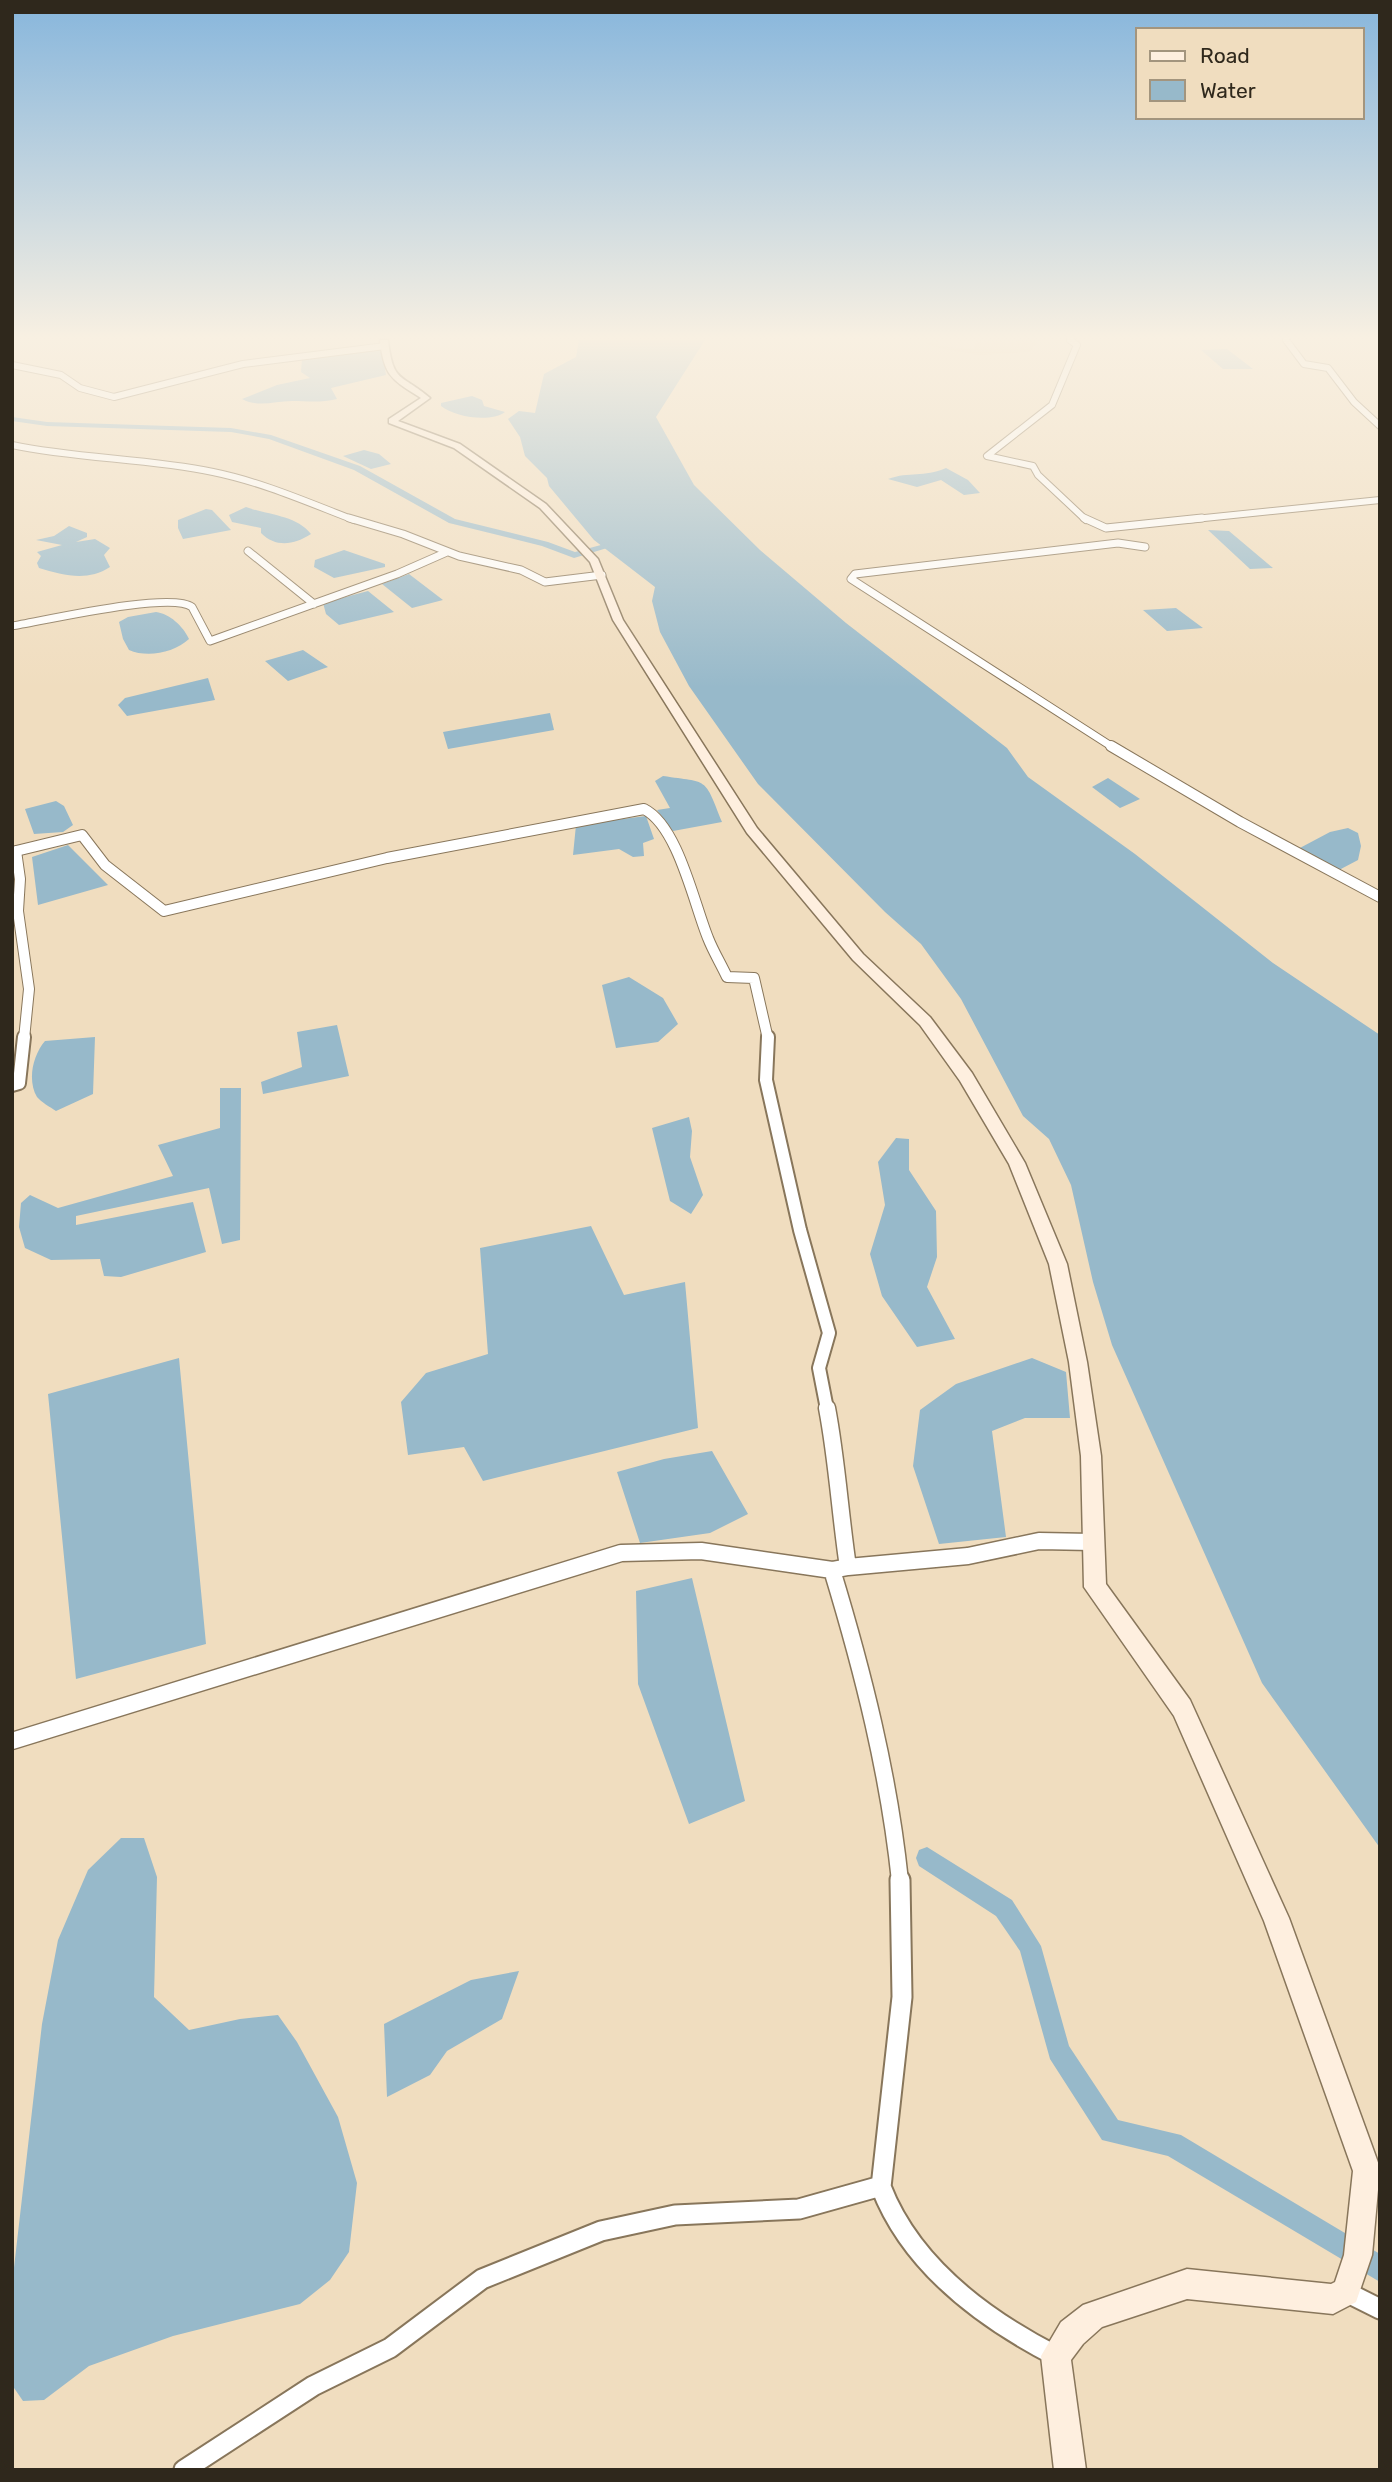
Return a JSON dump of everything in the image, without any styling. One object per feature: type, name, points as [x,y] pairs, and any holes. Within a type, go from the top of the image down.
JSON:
[{"type":"main road","points":[[471,456],[543,506],[595,561],[618,620],[648,662],[752,830],[858,957],[925,1021],[966,1077],[1017,1163],[1058,1264],[1079,1362],[1091,1456],[1095,1587],[1182,1708],[1276,1918],[1367,2171],[1363,2221],[1350,2282],[1333,2299],[1187,2284],[1093,2315],[1072,2333],[1056,2356],[1070,2470]]},
{"type":"street","points":[[99,456],[210,471],[253,481],[447,552],[521,570],[545,582],[601,575]]},
{"type":"street","points":[[987,456],[1033,466],[1038,475],[1049,480],[1089,526],[1106,528],[1380,500]]},
{"type":"street","points":[[1145,547],[1118,543],[855,574],[851,579],[1070,722],[1251,828],[1380,897]]},
{"type":"street","points":[[248,551],[314,604]]},
{"type":"street","points":[[12,626],[128,606],[181,602],[190,606],[210,641],[447,552]]},
{"type":"street","points":[[12,1085],[19,1083],[29,989],[18,911],[20,879],[14,852],[82,835],[105,865],[164,911],[213,902],[351,866],[526,829],[644,809],[652,813],[679,854],[708,938],[726,977],[754,978],[768,1037],[766,1080],[800,1230],[829,1333],[819,1368],[835,1450],[836,1490],[848,1567]]},
{"type":"street","points":[[12,1741],[621,1553],[656,1549],[717,1551],[832,1570],[968,1556],[1039,1541],[1092,1542]]},
{"type":"street","points":[[832,1570],[863,1667],[885,1760],[899,1890],[902,1996],[881,2186],[903,2232],[961,2295],[1026,2343],[1056,2356]]},
{"type":"street","points":[[184,2470],[313,2386],[390,2348],[482,2279],[601,2231],[675,2215],[799,2209],[836,2201],[881,2186]]},
{"type":"street","points":[[1350,2282],[1380,2309]]},
{"type":"water","points":[[343,456],[381,456],[391,464],[371,469]]},
{"type":"water","points":[[525,456],[678,456],[694,485],[760,550],[846,623],[1007,748],[1028,777],[1135,854],[1273,963],[1380,1035],[1380,1848],[1262,1683],[1112,1345],[1093,1282],[1071,1185],[1049,1139],[1023,1116],[961,999],[921,944],[885,912],[758,784],[689,686],[660,632],[652,601],[655,587],[594,540],[549,486],[547,478]]},
{"type":"water","points":[[946,468],[968,480],[980,493],[964,495],[941,480],[917,487],[888,479],[930,473]]},
{"type":"water","points":[[246,507],[289,519],[311,534],[298,541],[273,541],[261,533],[261,528],[232,522],[229,515]]},
{"type":"water","points":[[206,509],[212,510],[231,530],[183,539],[178,520]]},
{"type":"water","points":[[69,526],[87,533],[87,537],[76,542],[95,539],[110,548],[104,555],[110,567],[84,576],[66,575],[39,568],[37,563],[41,556],[37,552],[62,545],[36,540],[54,536]]},
{"type":"water","points":[[1208,530],[1229,531],[1273,568],[1250,569]]},
{"type":"water","points":[[344,550],[385,564],[385,567],[334,578],[314,567],[315,560]]},
{"type":"water","points":[[409,574],[443,600],[412,608],[382,584]]},
{"type":"water","points":[[368,591],[394,612],[339,625],[326,614],[323,603]]},
{"type":"water","points":[[1176,608],[1203,628],[1167,631],[1143,610]]},
{"type":"water","points":[[156,612],[176,621],[189,639],[176,648],[160,653],[144,654],[129,650],[119,622],[128,617]]},
{"type":"water","points":[[303,650],[328,667],[288,681],[265,661]]},
{"type":"water","points":[[208,678],[215,700],[127,716],[118,705],[125,698]]},
{"type":"water","points":[[550,713],[554,730],[448,749],[443,732]]},
{"type":"water","points":[[663,776],[703,784],[712,796],[722,822],[673,831],[657,810],[670,808],[655,781]]},
{"type":"water","points":[[1108,778],[1140,799],[1120,808],[1092,787]]},
{"type":"water","points":[[56,801],[64,806],[73,825],[63,832],[34,834],[25,809]]},
{"type":"water","points":[[646,816],[654,839],[643,843],[644,856],[633,857],[619,849],[573,855],[576,825]]},
{"type":"water","points":[[1348,828],[1358,833],[1361,846],[1358,860],[1339,870],[1298,849],[1330,832]]},
{"type":"water","points":[[68,845],[108,885],[38,905],[32,857]]},
{"type":"water","points":[[629,977],[663,998],[678,1024],[658,1042],[616,1048],[602,985]]},
{"type":"water","points":[[337,1025],[349,1076],[263,1094],[261,1082],[302,1067],[297,1032]]},
{"type":"water","points":[[95,1037],[93,1094],[56,1111],[41,1101],[34,1090],[32,1076],[35,1060],[45,1041]]},
{"type":"water","points":[[220,1088],[241,1088],[240,1240],[222,1244],[209,1188],[76,1216],[76,1225],[193,1202],[206,1252],[121,1277],[104,1276],[100,1259],[51,1260],[25,1248],[19,1227],[21,1203],[30,1195],[58,1208],[173,1176],[158,1145],[220,1128]]},
{"type":"water","points":[[689,1117],[692,1131],[690,1157],[703,1195],[691,1214],[670,1201],[652,1128]]},
{"type":"water","points":[[896,1138],[909,1139],[909,1170],[936,1211],[937,1257],[927,1287],[955,1339],[917,1347],[882,1296],[870,1254],[885,1205],[878,1162]]},
{"type":"water","points":[[591,1226],[624,1295],[685,1282],[698,1428],[483,1481],[464,1447],[408,1455],[401,1402],[426,1373],[488,1354],[480,1248]]},
{"type":"water","points":[[179,1358],[206,1644],[76,1679],[48,1394]]},
{"type":"water","points":[[1032,1358],[1066,1372],[1070,1418],[1025,1418],[992,1431],[1006,1537],[939,1544],[913,1466],[920,1410],[956,1384]]},
{"type":"water","points":[[712,1451],[748,1514],[710,1533],[640,1543],[617,1472],[664,1459]]},
{"type":"water","points":[[692,1578],[745,1801],[689,1824],[638,1684],[636,1591]]},
{"type":"water","points":[[121,1838],[144,1838],[157,1877],[154,1997],[189,2030],[240,2019],[278,2015],[297,2042],[338,2117],[357,2183],[349,2252],[330,2280],[300,2304],[173,2336],[89,2366],[44,2400],[23,2401],[12,2385],[12,2285],[42,2024],[58,1940],[88,1870]]},
{"type":"water","points":[[519,1971],[502,2019],[447,2051],[430,2075],[387,2097],[384,2024],[471,1980]]},
{"type":"waterway","points":[[323,456],[357,468],[452,521],[545,544],[574,555],[623,542]]},
{"type":"waterway","points":[[927,1858],[1004,1908],[1030,1946],[1058,2051],[1111,2131],[1172,2144],[1380,2269]]}]
